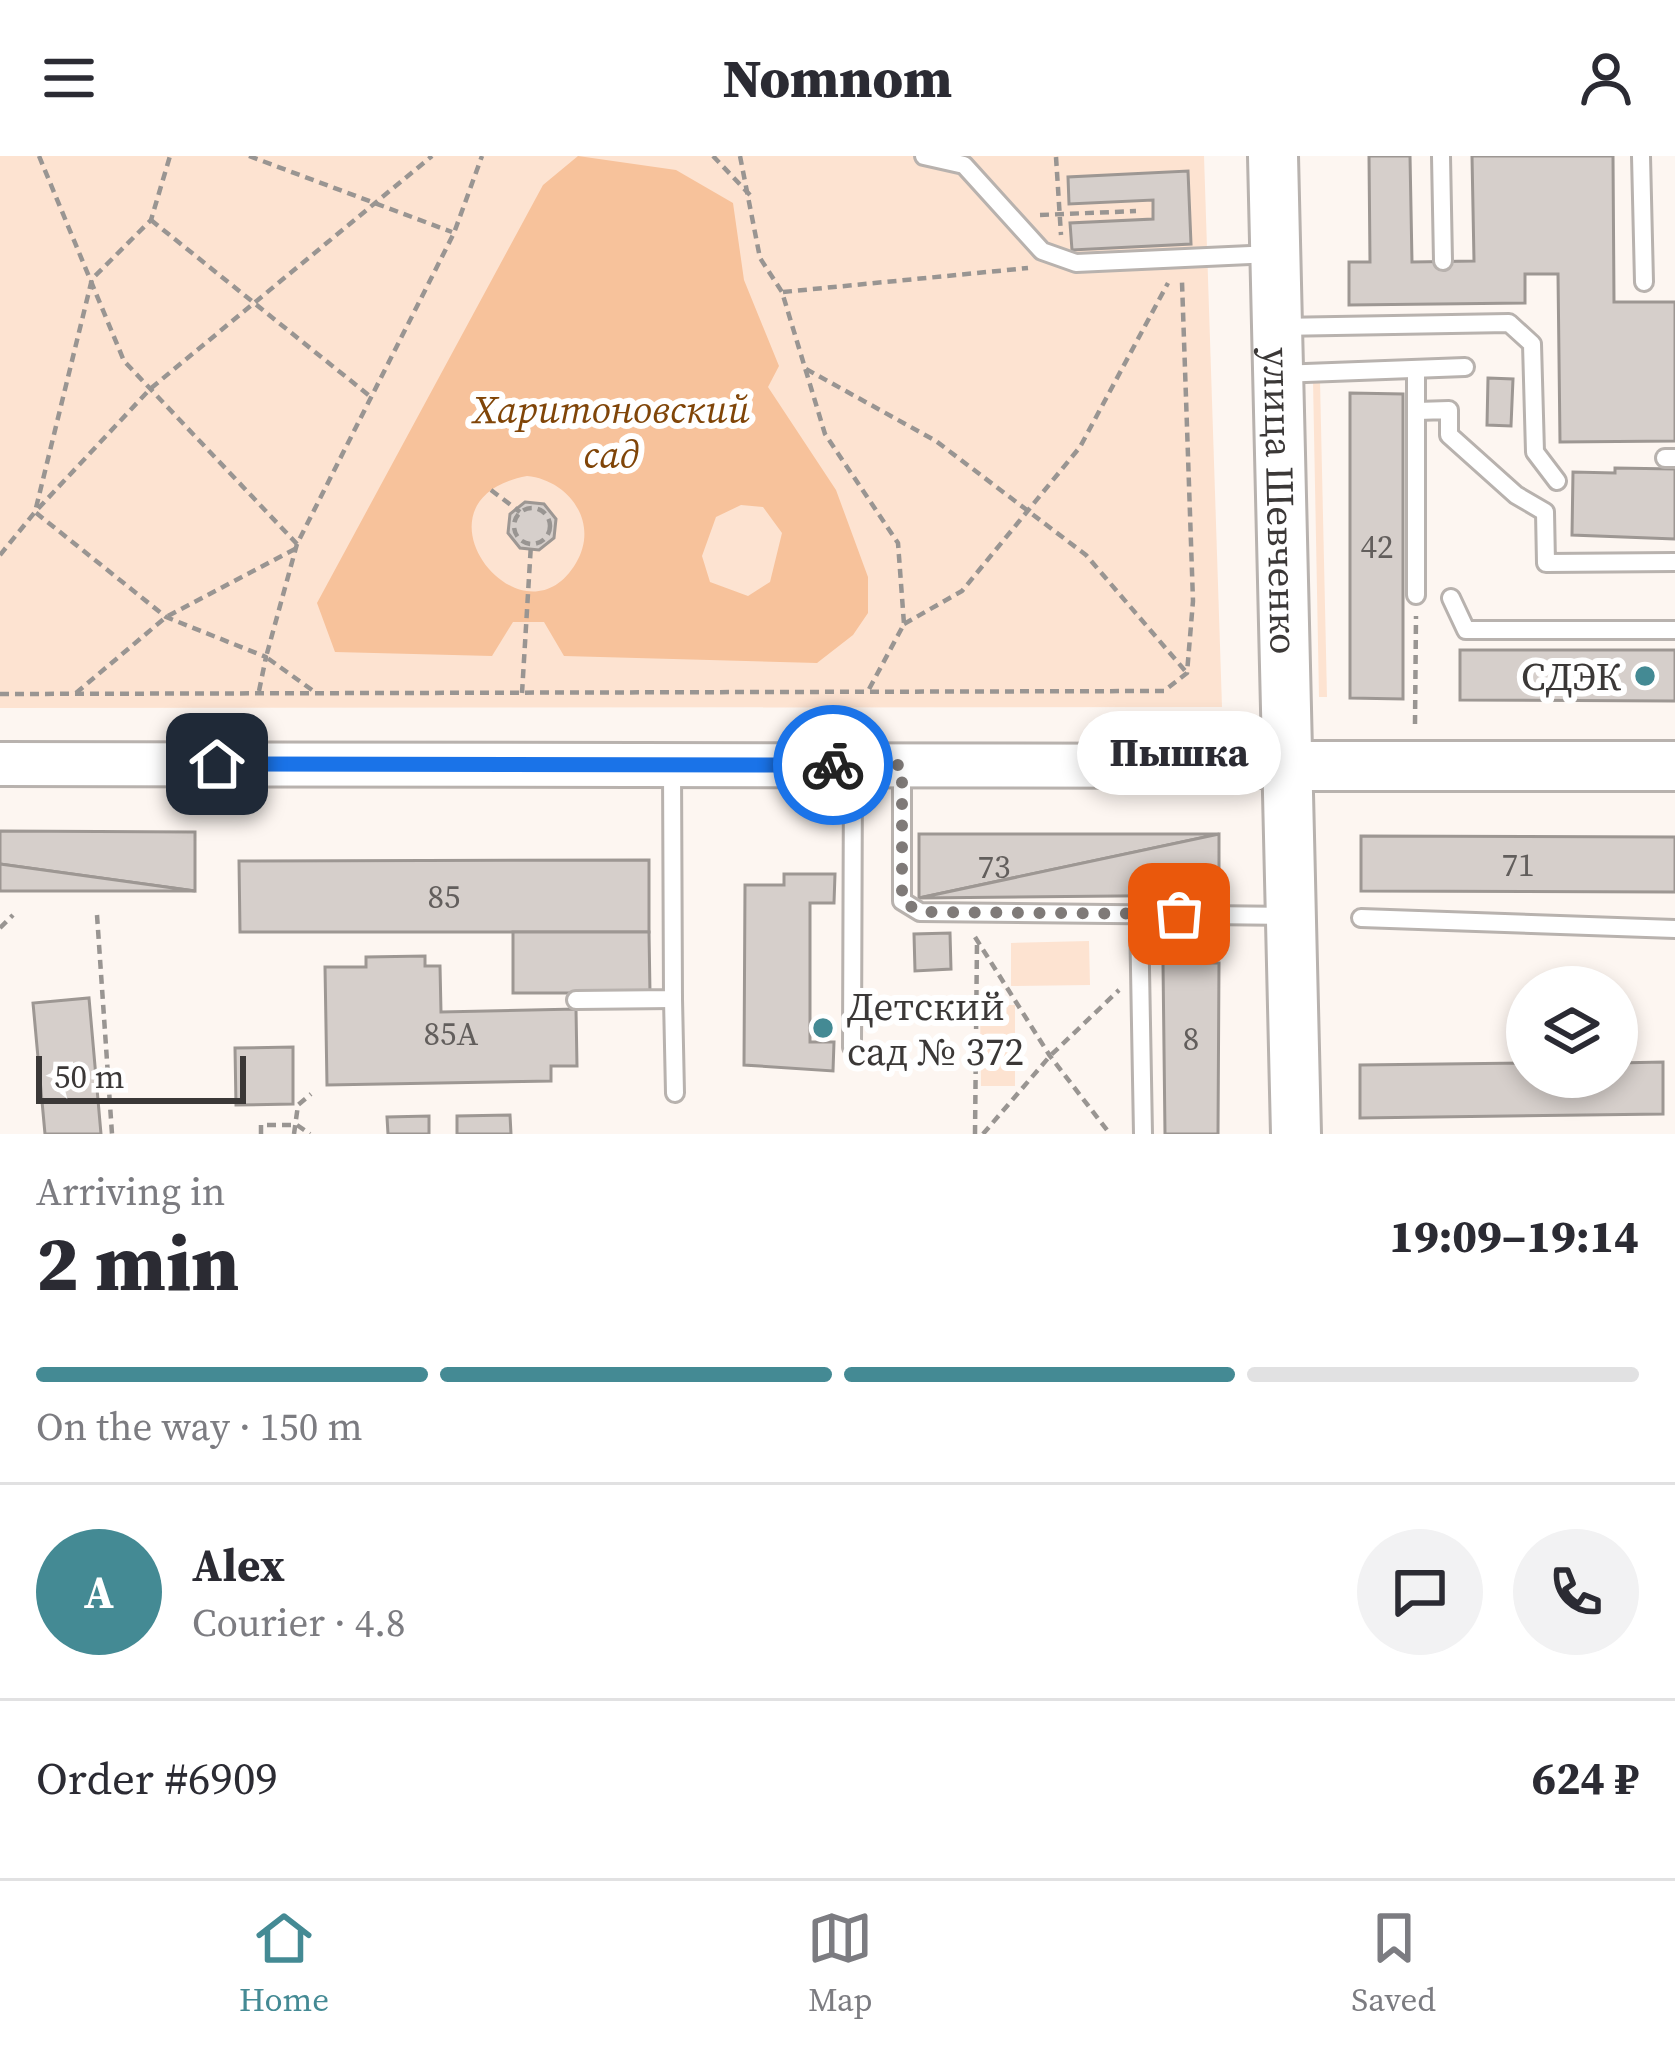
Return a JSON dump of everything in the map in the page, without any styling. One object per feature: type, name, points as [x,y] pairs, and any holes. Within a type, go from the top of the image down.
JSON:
[{"type":"main road","name":"улица Шевченко","points":[[1273,156],[1296,1134]]},
{"type":"main road","points":[[1287,766],[1675,766]]},
{"type":"street","points":[[0,764],[1287,766]]},
{"type":"lane","points":[[924,156],[964,165],[1042,251],[1069,260],[1275,254]]},
{"type":"lane","points":[[1441,156],[1443,261]]},
{"type":"lane","points":[[1641,156],[1644,282]]},
{"type":"lane","points":[[1278,350],[1444,314],[1509,322],[1532,344],[1535,452],[1558,481]]},
{"type":"lane","points":[[1278,350],[1416,369],[1465,367]]},
{"type":"lane","points":[[1416,369],[1416,595]]},
{"type":"lane","points":[[1417,411],[1450,410],[1449,435],[1516,495],[1545,512],[1546,563],[1675,562]]},
{"type":"lane","points":[[1451,598],[1466,630],[1675,630]]},
{"type":"lane","points":[[672,765],[675,1093]]},
{"type":"lane","points":[[852,1048],[853,765]]},
{"type":"lane","points":[[902,765],[902,901],[920,912],[1289,916]]},
{"type":"lane","points":[[1139,914],[1142,1134]]},
{"type":"lane","points":[[1361,918],[1675,929]]},
{"type":"lane","points":[[576,1000],[673,999]]},
{"type":"path","points":[[39,156],[124,361],[296,546]]},
{"type":"path","points":[[35,512],[92,279],[151,220],[170,156]]},
{"type":"path","points":[[249,156],[454,232]]},
{"type":"path","points":[[0,555],[149,389],[251,300],[432,156]]},
{"type":"path","points":[[259,691],[296,546],[454,232],[482,156]]},
{"type":"path","points":[[713,156],[751,196]]},
{"type":"path","points":[[740,156],[760,258],[782,292],[825,434],[898,543],[904,624]]},
{"type":"path","points":[[782,292],[1069,260],[1059,215],[1056,157]]},
{"type":"path","points":[[1011,215],[1136,211]]},
{"type":"path","points":[[151,220],[373,398]]},
{"type":"path","points":[[868,691],[904,624],[962,590],[1080,447],[1181,258]]},
{"type":"path","points":[[0,694],[1164,691],[1187,673],[1193,601],[1181,258]]},
{"type":"path","points":[[806,369],[936,441],[1086,555],[1187,673]]},
{"type":"path","points":[[491,490],[520,513]]},
{"type":"path","points":[[520,513],[537,509],[549,521],[546,537],[531,544]]},
{"type":"path","points":[[35,512],[166,617],[266,657],[312,690]]},
{"type":"path","points":[[520,513],[514,529],[531,544]]},
{"type":"path","points":[[522,694],[531,544]]},
{"type":"path","points":[[76,693],[166,617],[296,546]]},
{"type":"path","points":[[1415,724],[1416,595]]},
{"type":"path","points":[[958,912],[1050,1056],[1110,1134]]},
{"type":"path","points":[[97,914],[112,1134]]},
{"type":"path","points":[[0,928],[13,915]]},
{"type":"path","points":[[976,940],[979,1134]]},
{"type":"path","points":[[979,1134],[1050,1056],[1140,970]]},
{"type":"path","points":[[294,1134],[298,1105],[311,1094]]},
{"type":"path","points":[[261,1134],[261,1125],[297,1125],[310,1134]]},
{"type":"green space","name":"Харитоновский сад","points":[[0,156],[1204,156],[1222,707],[0,708]]},
{"type":"green space","points":[[1313,380],[1320,380],[1327,697],[1319,697]]},
{"type":"green space","points":[[1089,941],[1090,985],[1011,986],[1011,943]]},
{"type":"green space","points":[[980,1005],[1015,1005],[1015,1086],[981,1086]]},
{"type":"shaded area","points":[[578,156],[676,170],[733,203],[744,280],[779,366],[768,387],[836,490],[868,577],[868,613],[853,635],[817,663],[564,656],[544,622],[513,622],[492,656],[335,652],[317,603],[543,185]],"holes":[[[527,476],[542,479],[567,495],[582,519],[584,533],[576,563],[553,586],[528,591],[504,582],[484,563],[473,538],[474,513],[491,490]],[[741,505],[763,507],[782,533],[770,582],[748,596],[710,582],[702,556],[716,517]]]},
{"type":"building","points":[[1369,156],[1410,156],[1412,262],[1474,261],[1472,156],[1613,156],[1614,302],[1675,302],[1675,441],[1560,442],[1558,274],[1525,274],[1525,303],[1349,305],[1349,262],[1370,262]]},
{"type":"building","points":[[1188,171],[1191,244],[1072,250],[1070,223],[1153,219],[1153,200],[1069,204],[1068,177]]},
{"type":"building","points":[[1488,378],[1513,379],[1511,426],[1487,425]]},
{"type":"building","points":[[1350,393],[1403,394],[1403,699],[1350,698]]},
{"type":"building","points":[[1615,468],[1675,469],[1675,539],[1572,535],[1573,472],[1615,473]]},
{"type":"building","points":[[525,502],[544,504],[556,519],[554,538],[539,550],[520,548],[508,533],[510,514]]},
{"type":"building","points":[[1460,650],[1675,650],[1675,701],[1460,700]]},
{"type":"building","points":[[0,831],[195,832],[195,891],[0,864]]},
{"type":"building","points":[[919,834],[1219,834],[919,898]]},
{"type":"building","points":[[1219,834],[1219,895],[919,898]]},
{"type":"building","points":[[1361,836],[1675,837],[1675,892],[1361,891]]},
{"type":"building","points":[[649,860],[649,932],[240,932],[239,861]]},
{"type":"building","points":[[0,864],[195,891],[0,891]]},
{"type":"building","points":[[784,874],[835,874],[834,903],[810,903],[810,1042],[834,1042],[833,1071],[744,1065],[745,885],[784,885]]},
{"type":"building","points":[[513,932],[649,932],[650,993],[513,993]]},
{"type":"building","points":[[950,933],[951,969],[915,971],[914,934]]},
{"type":"building","points":[[425,956],[425,966],[440,966],[441,1012],[576,1009],[577,1066],[551,1066],[551,1081],[327,1085],[325,967],[366,967],[366,957]]},
{"type":"building","points":[[1163,963],[1219,963],[1218,1134],[1165,1134]]},
{"type":"building","points":[[89,998],[101,1134],[45,1134],[33,1003]]},
{"type":"building","points":[[293,1047],[293,1104],[236,1105],[235,1048]]},
{"type":"building","points":[[1663,1062],[1663,1114],[1360,1118],[1360,1065],[1506,1063],[1506,1098],[1638,1098],[1638,1063]]},
{"type":"building","points":[[510,1115],[511,1134],[457,1134],[457,1116]]},
{"type":"building","points":[[429,1116],[429,1134],[388,1134],[387,1117]]},
{"type":"way so far","points":[[833,765],[902,765],[902,901],[920,912],[1179,914]]},
{"type":"place","name":"СДЭК","points":[[1645,676]]},
{"type":"place","name":"Пышка","points":[[1179,914]]},
{"type":"place","name":"Детский сад № 372","points":[[823,1028]]},
{"type":"route","points":[[217,764],[833,765]]}]
